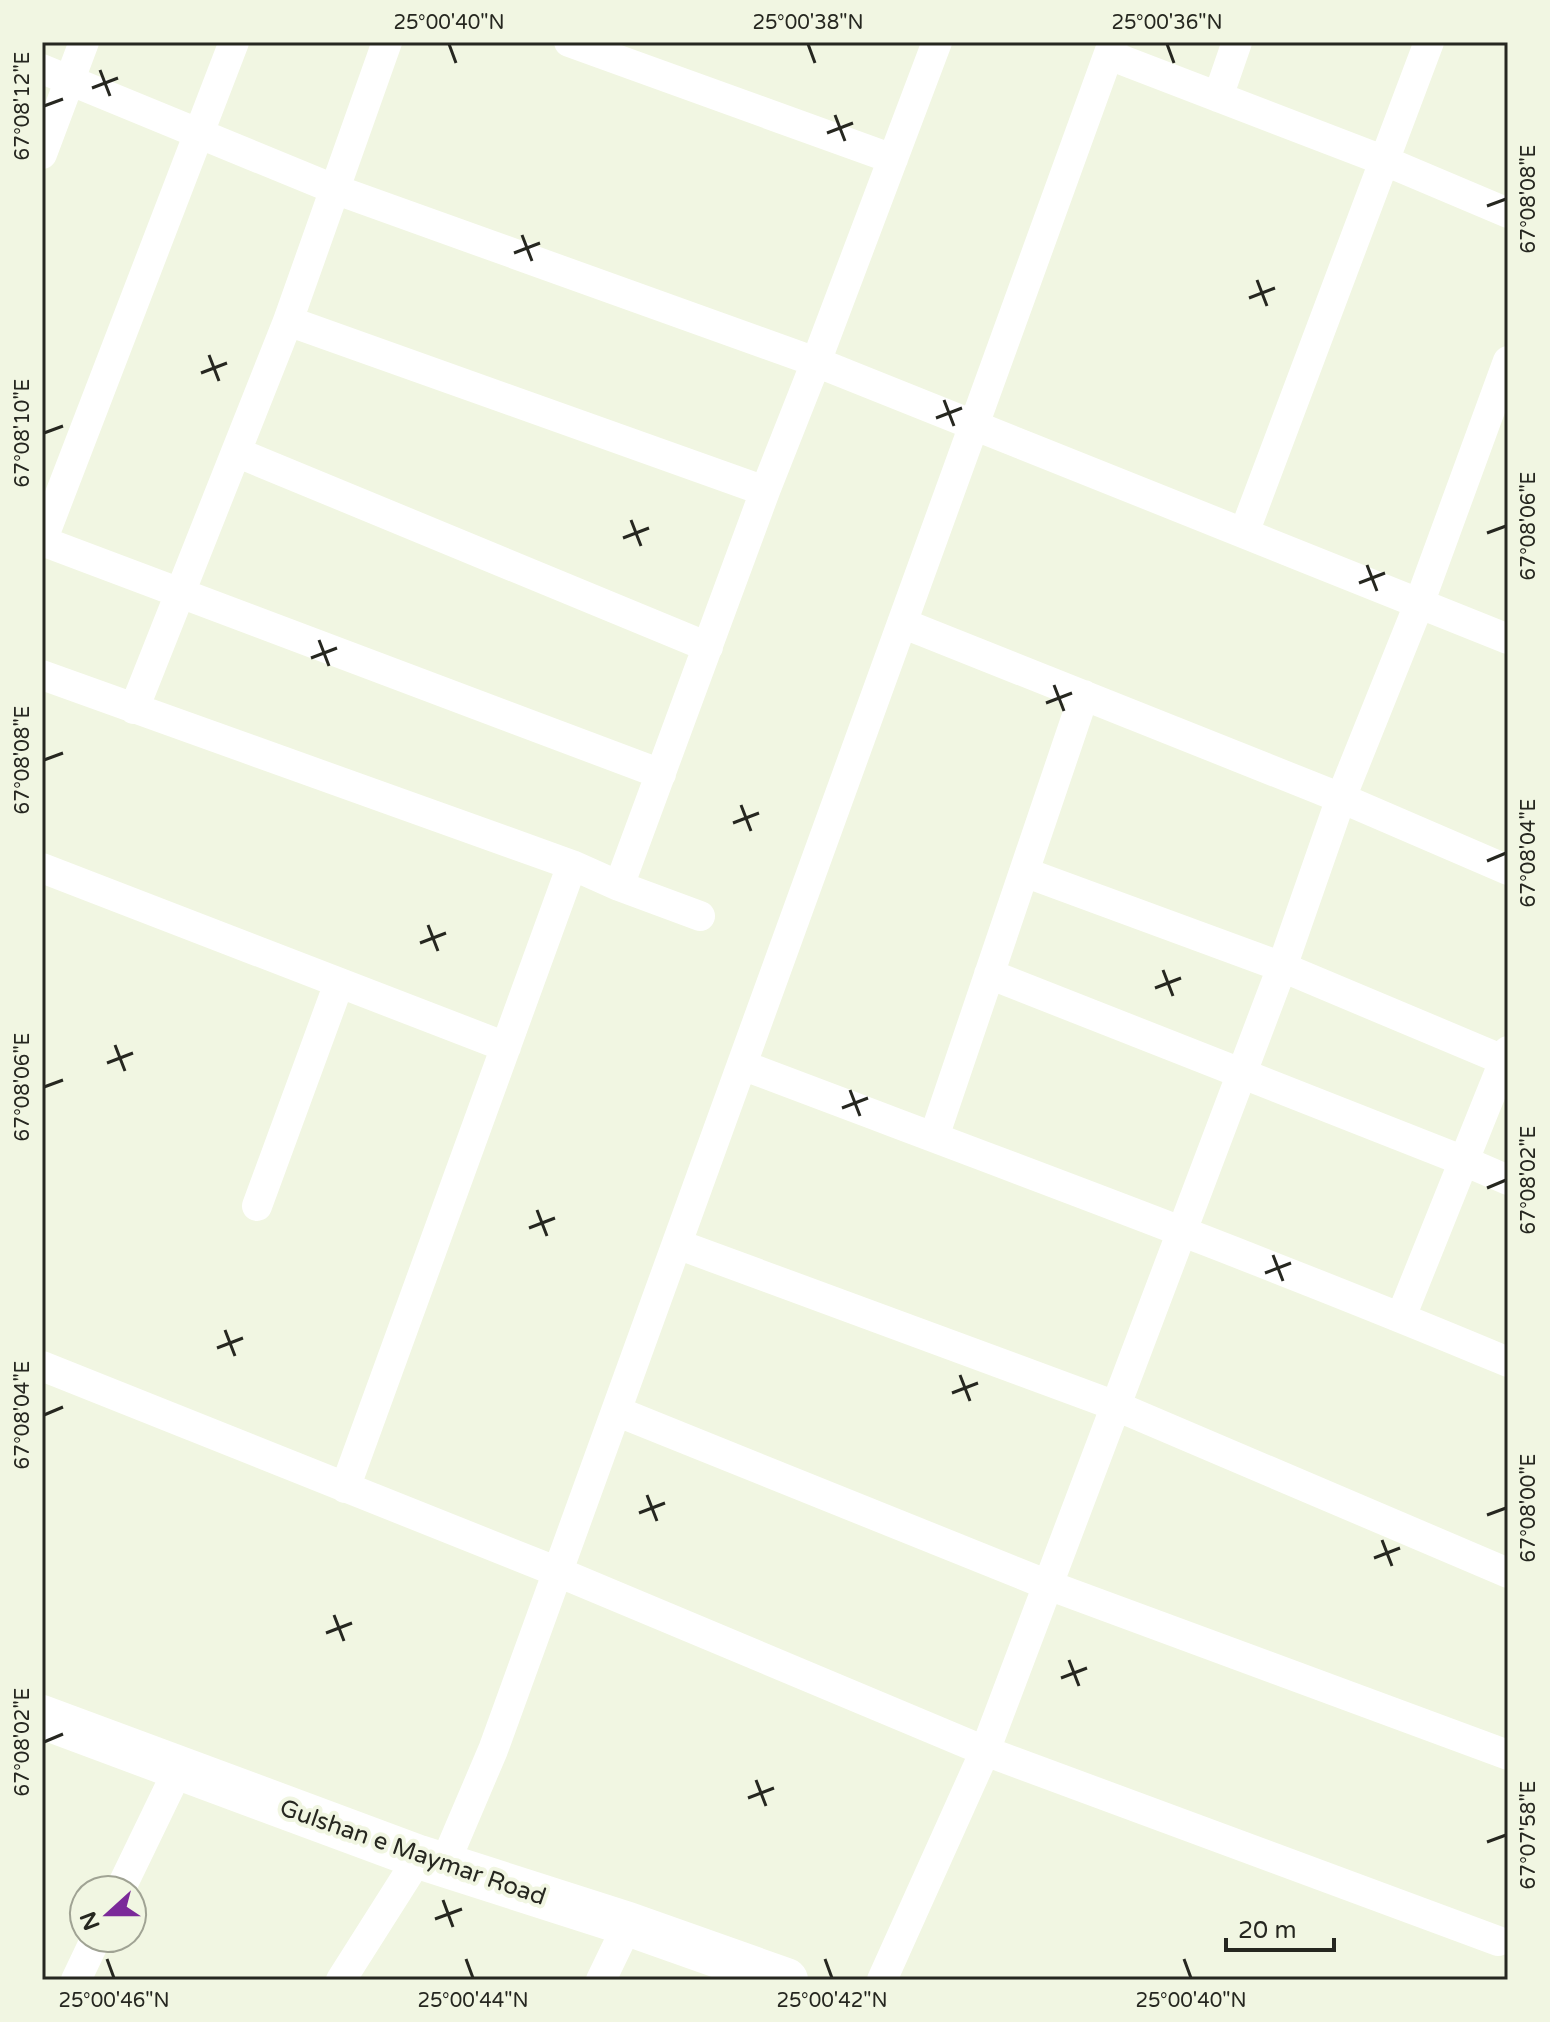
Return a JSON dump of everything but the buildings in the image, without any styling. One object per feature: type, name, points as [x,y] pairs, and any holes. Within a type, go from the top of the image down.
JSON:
[{"type":"main road","name":"Gulshan e Maymar Road","points":[[42,1717],[432,1861],[628,1924],[786,1980]]},
{"type":"street","points":[[42,154],[56,75],[84,42]]},
{"type":"street","points":[[234,42],[42,541],[661,774]]},
{"type":"street","points":[[134,709],[288,321],[387,42]]},
{"type":"street","points":[[569,42],[893,159]]},
{"type":"street","points":[[619,886],[765,491],[937,42]]},
{"type":"street","points":[[1218,97],[1237,42]]},
{"type":"street","points":[[1244,533],[1429,42]]},
{"type":"street","points":[[341,1980],[432,1861],[493,1750],[1111,49],[1218,97],[1385,161],[1508,213]]},
{"type":"street","points":[[56,75],[334,189],[816,362],[1508,639]]},
{"type":"street","points":[[288,321],[765,491]]},
{"type":"street","points":[[882,1980],[985,1751],[1282,967],[1341,798],[1419,604],[1508,361]]},
{"type":"street","points":[[236,452],[708,647]]},
{"type":"street","points":[[902,623],[1341,798],[1508,870]]},
{"type":"street","points":[[42,675],[572,865],[700,916]]},
{"type":"street","points":[[934,1137],[1084,695]]},
{"type":"street","points":[[345,1488],[572,865]]},
{"type":"street","points":[[1024,872],[1282,967],[1507,1058],[1401,1317]]},
{"type":"street","points":[[44,873],[506,1047]]},
{"type":"street","points":[[989,974],[1508,1180]]},
{"type":"street","points":[[257,1206],[339,983]]},
{"type":"street","points":[[742,1065],[1401,1317],[1508,1362]]},
{"type":"street","points":[[677,1244],[1116,1406],[1508,1573]]},
{"type":"street","points":[[42,1366],[558,1572],[985,1751],[1498,1941]]},
{"type":"street","points":[[616,1411],[1048,1585],[1508,1755]]},
{"type":"street","points":[[128,1874],[179,1768]]},
{"type":"street","points":[[601,1980],[628,1924]]},
{"type":"street","points":[[76,1980],[88,1954]]}]
